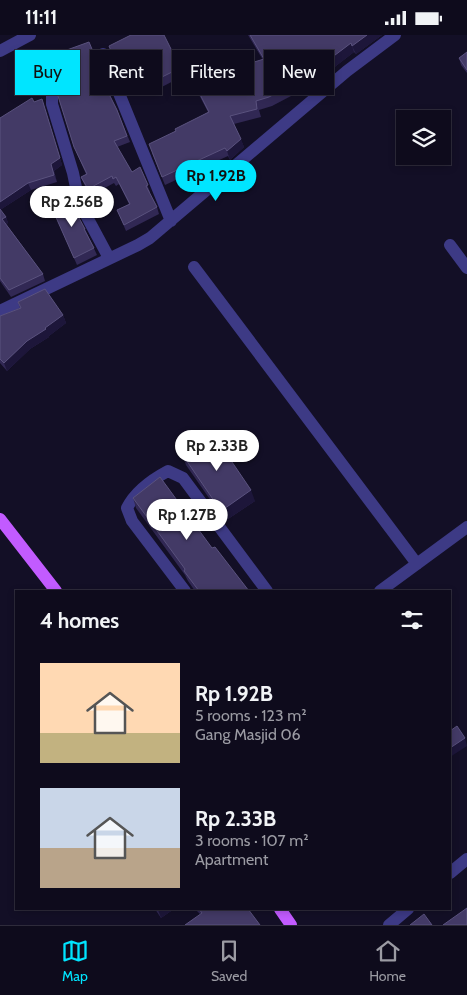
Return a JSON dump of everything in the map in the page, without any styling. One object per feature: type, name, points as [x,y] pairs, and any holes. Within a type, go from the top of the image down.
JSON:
[{"type":"main road","points":[[0,519],[55,590]]},
{"type":"main road","points":[[281,910],[291,925]]},
{"type":"street","points":[[0,51],[30,35]]},
{"type":"street","points":[[0,311],[138,245],[171,221],[347,71],[395,35]]},
{"type":"street","points":[[52,95],[52,104],[73,173],[79,203],[109,258]]},
{"type":"street","points":[[120,95],[171,221]]},
{"type":"street","points":[[450,245],[467,268]]},
{"type":"street","points":[[194,267],[417,564]]},
{"type":"street","points":[[184,590],[132,521],[127,508],[130,501],[157,477],[168,471],[182,478],[266,590]]},
{"type":"street","points":[[381,590],[467,527]]},
{"type":"street","points":[[451,872],[467,859]]},
{"type":"street","points":[[389,925],[407,910]]},
{"type":"building","points":[[131,35],[164,35],[172,51],[172,72],[162,77],[162,50],[111,50],[109,46]]},
{"type":"building","points":[[250,35],[367,35],[352,46],[351,43],[334,56],[334,50],[264,50],[264,59]]},
{"type":"building","points":[[89,42],[92,50],[90,50],[90,95],[110,95],[127,136],[114,141],[132,172],[140,167],[148,185],[146,186],[157,207],[124,225],[117,210],[130,204],[116,177],[113,179],[112,176],[88,189],[81,177],[87,174],[74,147],[58,96],[80,95],[80,50],[67,50]]},
{"type":"building","points":[[467,52],[467,70],[459,58]]},
{"type":"building","points":[[264,59],[264,95],[273,95],[256,101],[257,109],[230,116],[241,139],[227,151],[225,148],[162,177],[149,144],[209,112],[200,95],[254,95],[254,62]]},
{"type":"building","points":[[32,98],[34,102],[42,99],[60,158],[51,164],[54,175],[28,183],[0,202],[0,118]]},
{"type":"building","points":[[69,199],[94,248],[74,258],[51,206]]},
{"type":"building","points":[[0,209],[6,217],[2,219],[43,274],[9,290],[0,278]]},
{"type":"building","points":[[45,289],[63,315],[27,341],[4,363],[0,359],[0,316],[21,308],[18,302]]},
{"type":"building","points":[[213,434],[251,490],[221,511],[182,454]]},
{"type":"building","points":[[160,477],[212,548],[215,547],[248,590],[198,590],[133,498]]},
{"type":"building","points":[[457,726],[465,738],[451,747],[451,730]]},
{"type":"building","points":[[467,908],[467,925],[443,925]]},
{"type":"building","points":[[200,910],[249,910],[260,925],[185,925],[202,913]]},
{"type":"building","points":[[424,914],[432,925],[410,925]]}]
